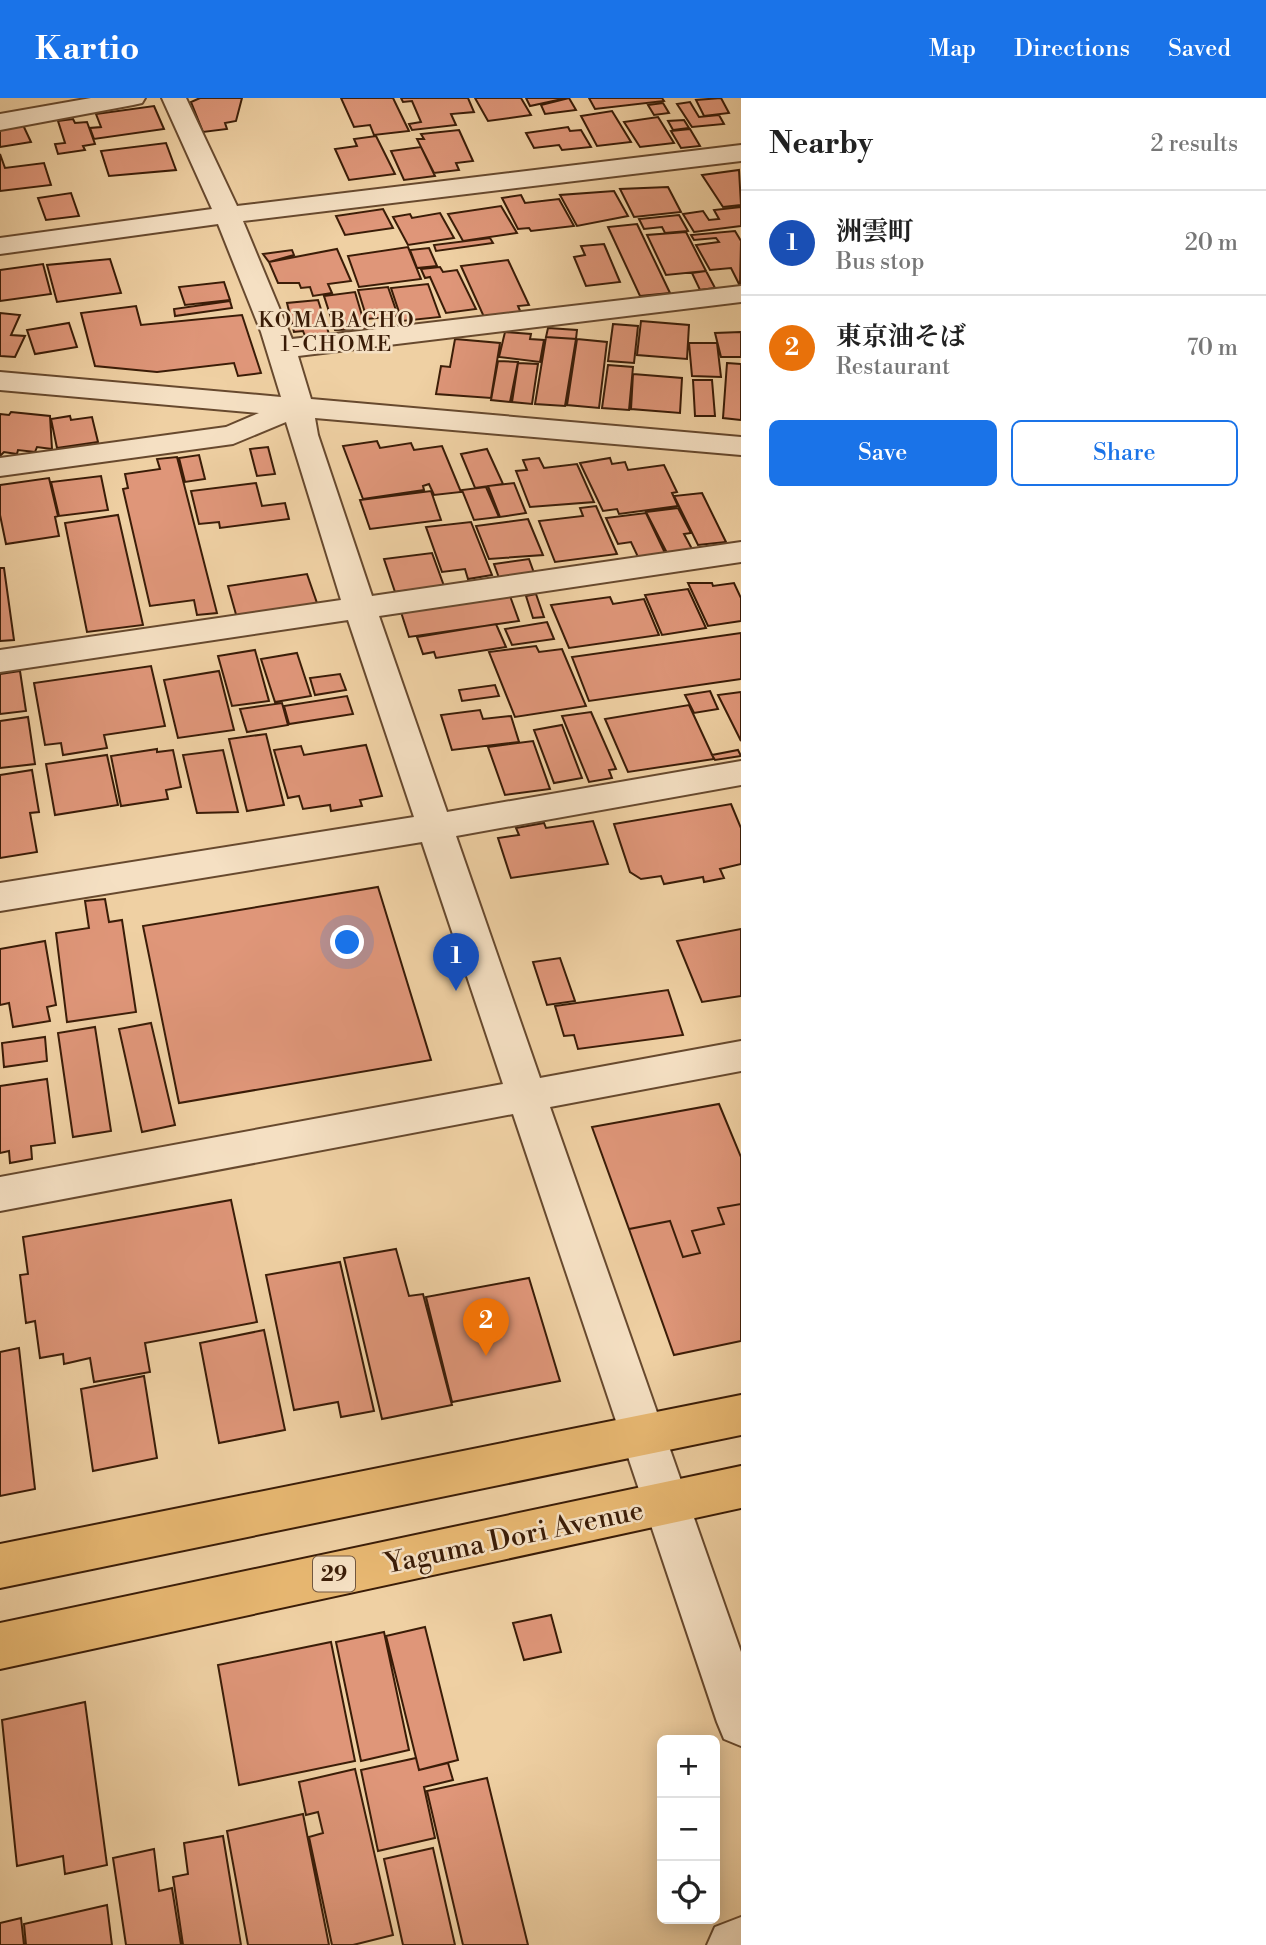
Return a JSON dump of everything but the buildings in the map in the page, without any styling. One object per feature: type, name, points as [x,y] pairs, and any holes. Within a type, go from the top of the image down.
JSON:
[{"type":"main road","points":[[0,1566],[741,1415]]},
{"type":"main road","name":"Yaguma Dori Avenue","points":[[0,1646],[741,1487]]},
{"type":"street","points":[[0,122],[134,98]]},
{"type":"street","points":[[174,98],[229,215],[282,349],[299,405],[303,435],[433,827],[741,1721]]},
{"type":"street","points":[[0,246],[229,215],[741,153]]},
{"type":"street","points":[[282,349],[741,294]]},
{"type":"street","points":[[0,381],[299,405],[741,446]]},
{"type":"street","points":[[0,467],[233,435],[299,405]]},
{"type":"street","points":[[0,661],[741,552]]},
{"type":"street","points":[[0,897],[433,827],[741,773]]},
{"type":"street","points":[[0,1194],[741,1056]]},
{"type":"street","points":[[733,1945],[741,1943]]},
{"type":"place","name":"洲雲町","points":[[456,991]]},
{"type":"place","name":"東京油そば","points":[[486,1356]]},
{"type":"district","name":"KOMABACHO 1-CHOME","points":[[337,332]]}]
